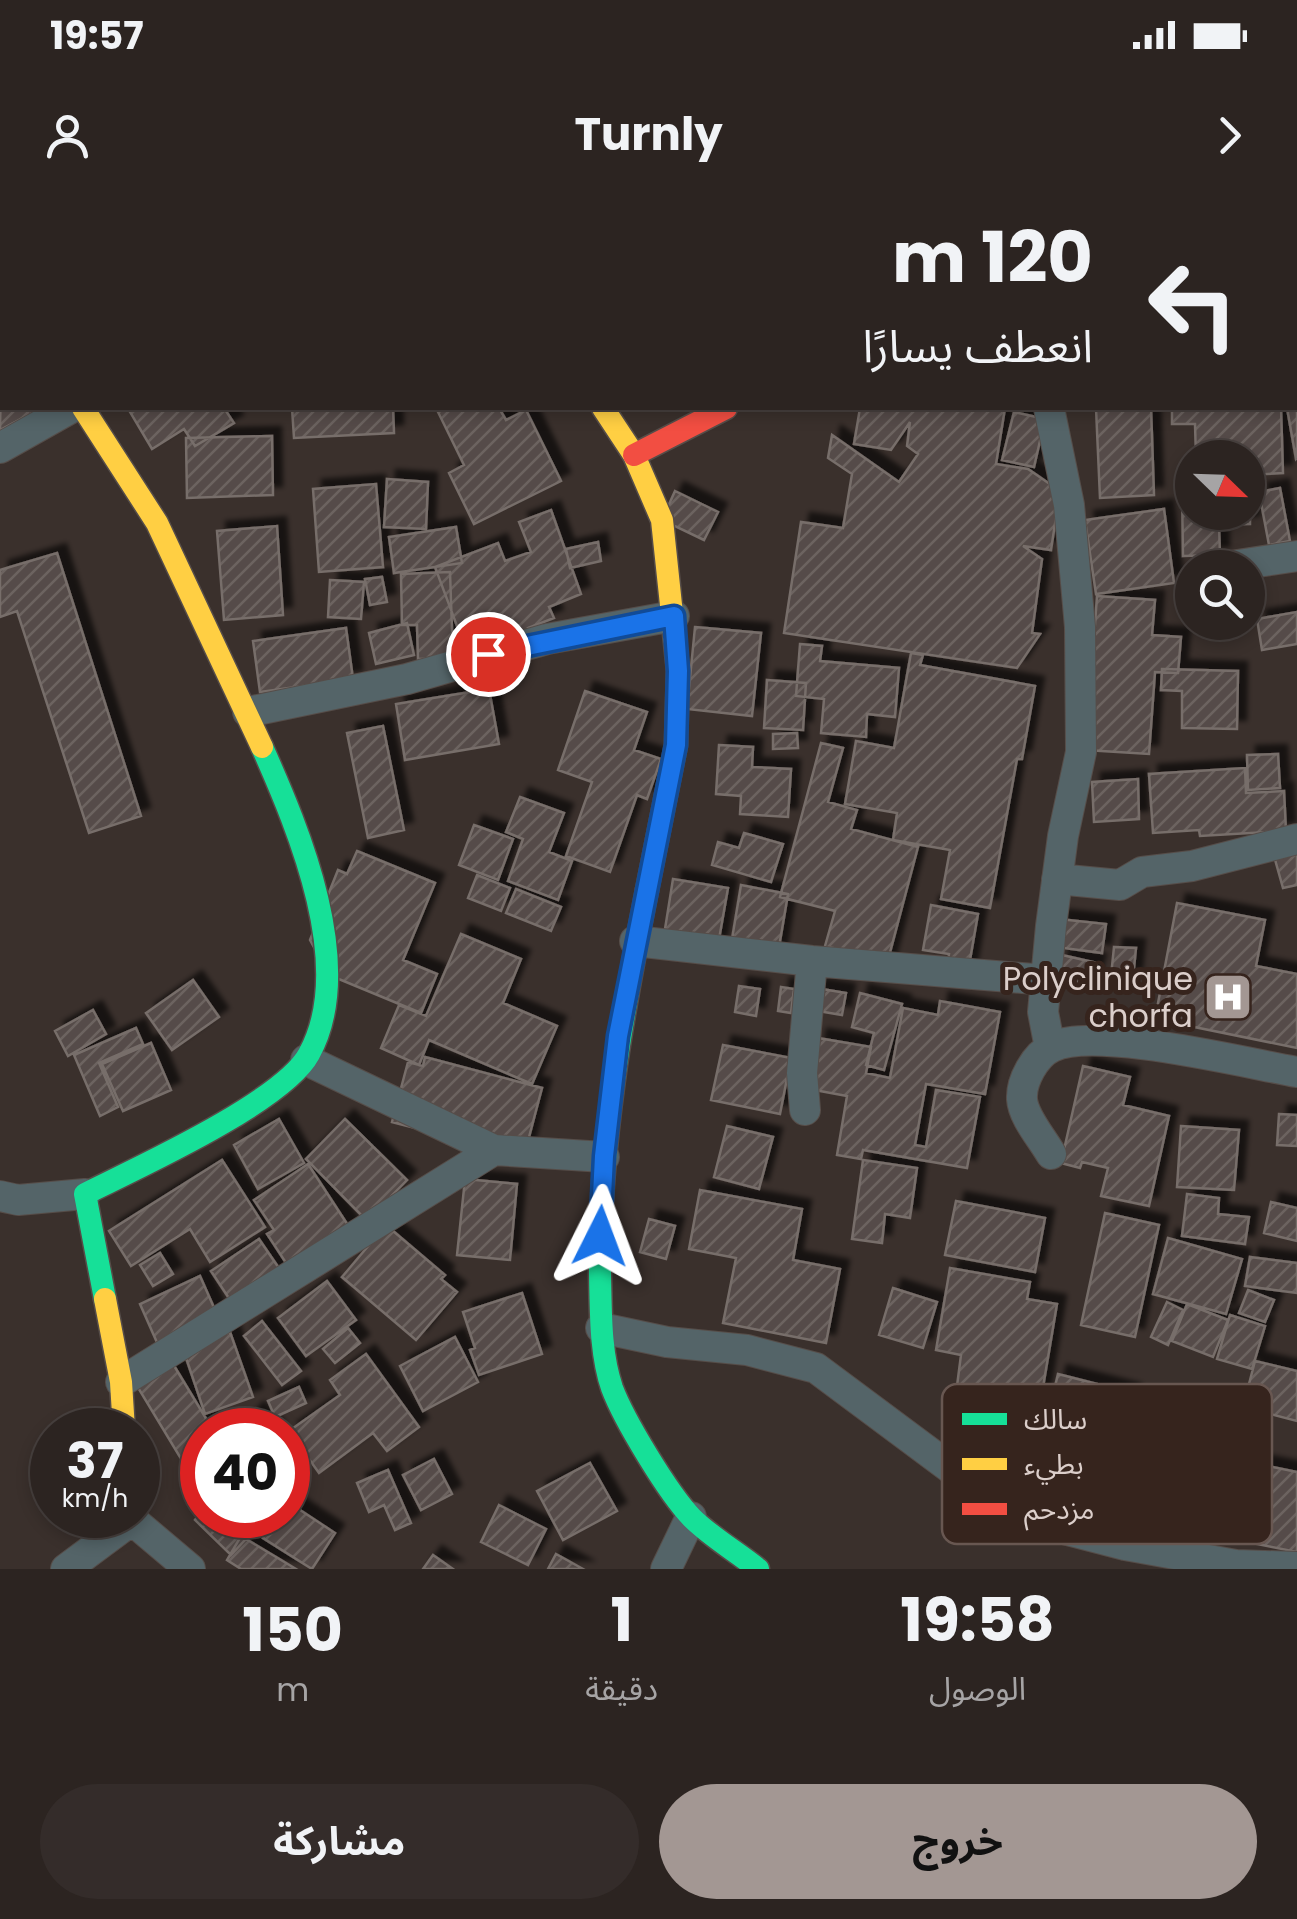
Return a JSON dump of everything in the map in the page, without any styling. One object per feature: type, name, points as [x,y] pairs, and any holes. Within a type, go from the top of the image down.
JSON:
[{"type":"street","points":[[0,448],[67,410]]},
{"type":"street","points":[[0,1196],[18,1200],[84,1194],[185,1142],[271,1090],[306,1060],[321,1034],[326,1001],[318,910],[302,843],[248,712],[202,624],[157,524],[84,410]]},
{"type":"street","points":[[605,410],[634,455],[662,520],[678,671],[676,745],[618,1036],[604,1156],[601,1328],[611,1386],[627,1421],[691,1518],[758,1569]]},
{"type":"street","points":[[634,455],[722,410]]},
{"type":"street","points":[[1049,410],[1069,505],[1080,626],[1081,752],[1057,879],[1046,980],[1044,1012],[1050,1048]]},
{"type":"street","points":[[1265,561],[1297,556]]},
{"type":"street","points":[[248,712],[407,679],[546,640],[674,616]]},
{"type":"street","points":[[1057,879],[1120,884],[1142,872],[1192,866],[1297,839]]},
{"type":"street","points":[[635,941],[812,961],[1046,980]]},
{"type":"street","points":[[804,1110],[802,1073],[812,961]]},
{"type":"street","points":[[1050,1154],[1022,1101],[1025,1081],[1050,1048],[1089,1041],[1138,1045],[1297,1072]]},
{"type":"street","points":[[306,1060],[494,1150],[604,1156]]},
{"type":"street","points":[[122,1382],[494,1150]]},
{"type":"street","points":[[84,1194],[122,1382],[123,1408]]},
{"type":"street","points":[[601,1328],[666,1342],[747,1350],[816,1368],[942,1462]]},
{"type":"street","points":[[666,1569],[691,1518]]},
{"type":"street","points":[[66,1569],[106,1538]]},
{"type":"street","points":[[154,1538],[190,1569]]},
{"type":"street","points":[[1120,1544],[1236,1565],[1297,1567]]},
{"type":"building","points":[[0,410],[37,410],[0,430]]},
{"type":"building","points":[[225,410],[234,423],[195,446],[184,429],[152,449],[130,412]]},
{"type":"building","points":[[292,410],[393,410],[394,433],[294,438]]},
{"type":"building","points":[[500,410],[506,420],[526,410],[561,481],[474,524],[449,473],[464,465],[438,412]]},
{"type":"building","points":[[860,410],[1005,410],[996,464],[1028,469],[1060,491],[1051,550],[1023,546],[1042,559],[1032,633],[1040,634],[1017,668],[784,633],[801,522],[843,528],[852,474],[828,458],[832,435],[899,482],[918,454],[907,446],[910,422],[891,450],[854,444]]},
{"type":"building","points":[[1096,410],[1151,410],[1154,495],[1100,498]]},
{"type":"building","points":[[1172,410],[1281,410],[1283,473],[1265,474],[1265,440],[1195,440],[1195,424],[1172,424]]},
{"type":"building","points":[[1287,410],[1297,410],[1296,459]]},
{"type":"building","points":[[1014,412],[1045,419],[1034,467],[1002,460]]},
{"type":"building","points":[[272,436],[273,495],[187,498],[186,438]]},
{"type":"building","points":[[387,479],[428,482],[426,529],[384,527]]},
{"type":"building","points":[[376,484],[383,567],[319,572],[313,489]]},
{"type":"building","points":[[1280,488],[1290,541],[1269,545],[1265,491]]},
{"type":"building","points":[[675,491],[718,512],[704,540],[662,520]]},
{"type":"building","points":[[1164,509],[1174,583],[1096,594],[1085,520]]},
{"type":"building","points":[[551,510],[581,594],[549,607],[554,618],[528,628],[537,654],[476,677],[435,567],[498,543],[505,561],[531,552],[519,522]]},
{"type":"building","points":[[277,526],[283,615],[224,620],[217,531]]},
{"type":"building","points":[[456,527],[462,563],[394,573],[389,537]]},
{"type":"building","points":[[1183,530],[1219,530],[1220,550],[1183,550]]},
{"type":"building","points":[[598,542],[601,561],[570,568],[566,549]]},
{"type":"building","points":[[57,553],[141,816],[89,833],[17,611],[0,617],[0,570]]},
{"type":"building","points":[[450,572],[453,658],[418,659],[417,625],[402,625],[401,574]]},
{"type":"building","points":[[382,577],[387,602],[370,605],[365,579]]},
{"type":"building","points":[[330,580],[364,582],[361,619],[328,617]]},
{"type":"building","points":[[1097,596],[1155,600],[1152,635],[1181,640],[1178,673],[1155,672],[1149,754],[1086,750]]},
{"type":"building","points":[[1297,612],[1297,644],[1262,650],[1265,618]]},
{"type":"building","points":[[407,623],[414,655],[376,664],[369,633]]},
{"type":"building","points":[[695,627],[761,633],[752,716],[687,709]]},
{"type":"building","points":[[346,628],[353,679],[260,692],[253,641]]},
{"type":"building","points":[[800,644],[822,646],[820,661],[899,668],[895,717],[867,714],[866,737],[821,733],[824,699],[796,696]]},
{"type":"building","points":[[911,653],[923,655],[920,665],[1035,686],[1022,759],[1017,759],[990,908],[941,899],[950,850],[893,840],[897,813],[845,804],[856,741],[894,748]]},
{"type":"building","points":[[1162,669],[1238,671],[1237,729],[1182,728],[1182,691],[1161,690]]},
{"type":"building","points":[[767,680],[806,683],[803,730],[764,728]]},
{"type":"building","points":[[489,689],[499,744],[405,760],[396,704]]},
{"type":"building","points":[[585,691],[647,712],[634,750],[661,759],[647,799],[637,795],[610,872],[566,856],[592,782],[558,770]]},
{"type":"building","points":[[383,726],[404,830],[368,838],[347,733]]},
{"type":"building","points":[[797,733],[798,748],[773,749],[773,734]]},
{"type":"building","points":[[821,743],[843,748],[828,802],[857,810],[851,829],[918,847],[884,975],[849,952],[825,946],[835,911],[780,897]]},
{"type":"building","points":[[719,745],[753,747],[752,767],[791,769],[788,817],[740,814],[741,796],[716,794]]},
{"type":"building","points":[[1278,754],[1280,788],[1248,790],[1247,755]]},
{"type":"building","points":[[1245,768],[1246,793],[1284,791],[1286,831],[1200,836],[1199,830],[1153,833],[1149,774]]},
{"type":"building","points":[[1138,779],[1139,819],[1094,822],[1092,782]]},
{"type":"building","points":[[520,797],[564,813],[549,852],[572,861],[558,900],[508,881],[523,839],[506,832]]},
{"type":"building","points":[[474,825],[513,839],[498,880],[459,865]]},
{"type":"building","points":[[744,833],[783,844],[771,882],[712,865],[718,842],[739,848]]},
{"type":"building","points":[[1297,850],[1297,885],[1283,888],[1274,856]]},
{"type":"building","points":[[357,851],[435,883],[403,960],[437,974],[421,1013],[329,975],[310,940],[338,870],[347,874]]},
{"type":"building","points":[[477,875],[510,888],[501,911],[468,898]]},
{"type":"building","points":[[673,879],[728,888],[718,945],[661,954]]},
{"type":"building","points":[[741,885],[788,894],[778,953],[731,945]]},
{"type":"building","points":[[516,889],[561,907],[551,931],[506,913]]},
{"type":"building","name":"Polyclinique chorfa","points":[[1177,903],[1265,920],[1256,966],[1297,974],[1297,1048],[1155,1019]]},
{"type":"building","points":[[931,905],[978,914],[967,977],[946,973],[949,954],[923,950]]},
{"type":"building","points":[[1059,919],[1106,924],[1102,953],[1056,947]]},
{"type":"building","points":[[461,934],[521,959],[503,1003],[557,1026],[532,1084],[429,1040],[419,1065],[381,1048],[399,1005],[426,1016]]},
{"type":"building","points":[[1114,947],[1136,948],[1133,978],[1111,976]]},
{"type":"building","points":[[1062,955],[1097,963],[1090,987],[1055,979]]},
{"type":"building","points":[[193,980],[219,1017],[172,1050],[146,1013]]},
{"type":"building","points":[[739,986],[760,989],[756,1016],[735,1012]]},
{"type":"building","points":[[781,987],[794,989],[791,1013],[778,1011]]},
{"type":"building","points":[[816,988],[846,993],[842,1015],[812,1010]]},
{"type":"building","points":[[860,993],[902,1004],[884,1070],[866,1065],[874,1033],[852,1027]]},
{"type":"building","points":[[940,1001],[1000,1012],[985,1094],[926,1084],[915,1145],[926,1147],[936,1090],[980,1097],[967,1168],[863,1150],[861,1159],[837,1155],[847,1096],[809,1089],[818,1038],[871,1047],[866,1073],[890,1078],[903,1008],[938,1015]]},
{"type":"building","points":[[93,1010],[106,1034],[68,1056],[55,1031]]},
{"type":"building","points":[[136,1028],[143,1044],[99,1063],[118,1107],[100,1116],[74,1055]]},
{"type":"building","points":[[151,1043],[171,1090],[123,1111],[102,1064]]},
{"type":"building","points":[[723,1045],[791,1058],[780,1114],[711,1100]]},
{"type":"building","points":[[425,1057],[542,1088],[524,1156],[392,1122],[408,1062],[423,1066]]},
{"type":"building","points":[[1083,1066],[1130,1077],[1123,1105],[1169,1116],[1149,1206],[1101,1196],[1108,1168],[1082,1162],[1080,1168],[1061,1163]]},
{"type":"building","points":[[1279,1114],[1297,1115],[1297,1146],[1277,1145]]},
{"type":"building","points":[[279,1119],[304,1163],[258,1189],[234,1145]]},
{"type":"building","points":[[345,1119],[407,1180],[367,1221],[306,1159]]},
{"type":"building","points":[[727,1126],[773,1137],[759,1189],[714,1177]]},
{"type":"building","points":[[1181,1126],[1239,1130],[1234,1190],[1177,1187]]},
{"type":"building","points":[[222,1160],[265,1227],[210,1262],[190,1229],[131,1266],[109,1231]]},
{"type":"building","points":[[863,1160],[917,1168],[910,1218],[885,1214],[882,1243],[852,1239]]},
{"type":"building","points":[[308,1164],[351,1230],[290,1269],[267,1234],[274,1230],[254,1200]]},
{"type":"building","points":[[465,1179],[517,1184],[510,1260],[457,1255]]},
{"type":"building","points":[[700,1190],[802,1209],[793,1260],[840,1269],[826,1343],[723,1323],[736,1258],[689,1249]]},
{"type":"building","points":[[1187,1194],[1219,1198],[1218,1214],[1249,1217],[1245,1244],[1182,1236]]},
{"type":"building","points":[[956,1201],[1045,1218],[1035,1272],[945,1255]]},
{"type":"building","points":[[1271,1202],[1297,1208],[1297,1241],[1264,1233]]},
{"type":"building","points":[[1105,1213],[1159,1225],[1135,1337],[1081,1325]]},
{"type":"building","points":[[649,1219],[675,1226],[666,1259],[640,1252]]},
{"type":"building","points":[[386,1225],[445,1275],[441,1279],[457,1292],[416,1340],[342,1277]]},
{"type":"building","points":[[1168,1238],[1242,1259],[1226,1314],[1153,1294]]},
{"type":"building","points":[[259,1239],[285,1277],[236,1309],[211,1271]]},
{"type":"building","points":[[160,1253],[173,1274],[153,1286],[140,1265]]},
{"type":"building","points":[[1250,1257],[1297,1263],[1297,1293],[1245,1286]]},
{"type":"building","points":[[950,1268],[1030,1282],[1027,1299],[1057,1304],[1044,1384],[957,1384],[961,1355],[936,1350]]},
{"type":"building","points":[[200,1276],[219,1319],[159,1347],[140,1304]]},
{"type":"building","points":[[327,1281],[356,1320],[306,1356],[278,1318]]},
{"type":"building","points":[[893,1288],[937,1302],[923,1348],[879,1335]]},
{"type":"building","points":[[1248,1290],[1274,1300],[1265,1322],[1239,1313]]},
{"type":"building","points":[[522,1293],[542,1354],[479,1375],[463,1312]]},
{"type":"building","points":[[1167,1302],[1183,1310],[1168,1345],[1151,1337]]},
{"type":"building","points":[[1187,1304],[1228,1320],[1213,1357],[1172,1341]]},
{"type":"building","points":[[1230,1315],[1265,1326],[1252,1369],[1217,1359]]},
{"type":"building","points":[[262,1321],[301,1371],[282,1385],[244,1336]]},
{"type":"building","points":[[348,1328],[360,1343],[335,1363],[323,1349]]},
{"type":"building","points":[[230,1332],[253,1397],[222,1408],[203,1408],[183,1349]]},
{"type":"building","points":[[455,1337],[478,1382],[423,1411],[400,1366]]},
{"type":"building","points":[[366,1354],[419,1427],[387,1451],[373,1433],[319,1473],[310,1460],[310,1416],[340,1395],[330,1380]]},
{"type":"building","points":[[1255,1361],[1297,1371],[1297,1421],[1272,1415],[1272,1384],[1249,1384]]},
{"type":"building","points":[[173,1364],[200,1408],[180,1408],[180,1457],[160,1424],[160,1408],[150,1408],[137,1386]]},
{"type":"building","points":[[1058,1374],[1097,1384],[1056,1384]]},
{"type":"building","points":[[299,1387],[306,1403],[295,1408],[271,1408],[268,1401]]},
{"type":"building","points":[[434,1459],[452,1494],[421,1510],[403,1475]]},
{"type":"building","points":[[590,1463],[617,1511],[563,1540],[537,1491]]},
{"type":"building","points":[[1272,1467],[1297,1472],[1297,1552],[1257,1544],[1272,1544]]},
{"type":"building","points":[[388,1470],[411,1523],[395,1530],[384,1505],[369,1512],[357,1483]]},
{"type":"building","points":[[499,1505],[546,1529],[528,1565],[481,1542]]},
{"type":"building","points":[[310,1517],[335,1533],[312,1569],[263,1538],[310,1538]]},
{"type":"building","points":[[214,1538],[247,1538],[231,1555]]},
{"type":"building","points":[[240,1538],[244,1538],[296,1569],[241,1569],[227,1560]]},
{"type":"building","points":[[556,1554],[583,1569],[548,1569]]},
{"type":"building","points":[[433,1555],[453,1569],[423,1569]]},
{"type":"traffic: fast","points":[[105,1299],[85,1194],[207,1132],[270,1092],[294,1073],[309,1054],[322,1019],[327,981],[317,899],[292,818],[262,747]]},
{"type":"traffic: fast","points":[[647,890],[621,1033],[603,1177],[600,1275],[605,1361],[626,1418],[682,1507],[699,1525],[758,1569]]},
{"type":"traffic: slow","points":[[84,410],[157,523],[262,747]]},
{"type":"traffic: slow","points":[[604,410],[634,455],[662,520],[678,671],[676,745],[647,890]]},
{"type":"traffic: slow","points":[[105,1299],[123,1408]]},
{"type":"traffic: jam","points":[[634,455],[722,410]]},
{"type":"place","name":"Polyclinique chorfa","points":[[1228,997]]},
{"type":"route","points":[[488,654],[674,616],[678,671],[676,745],[618,1036],[604,1156],[600,1236]]}]
